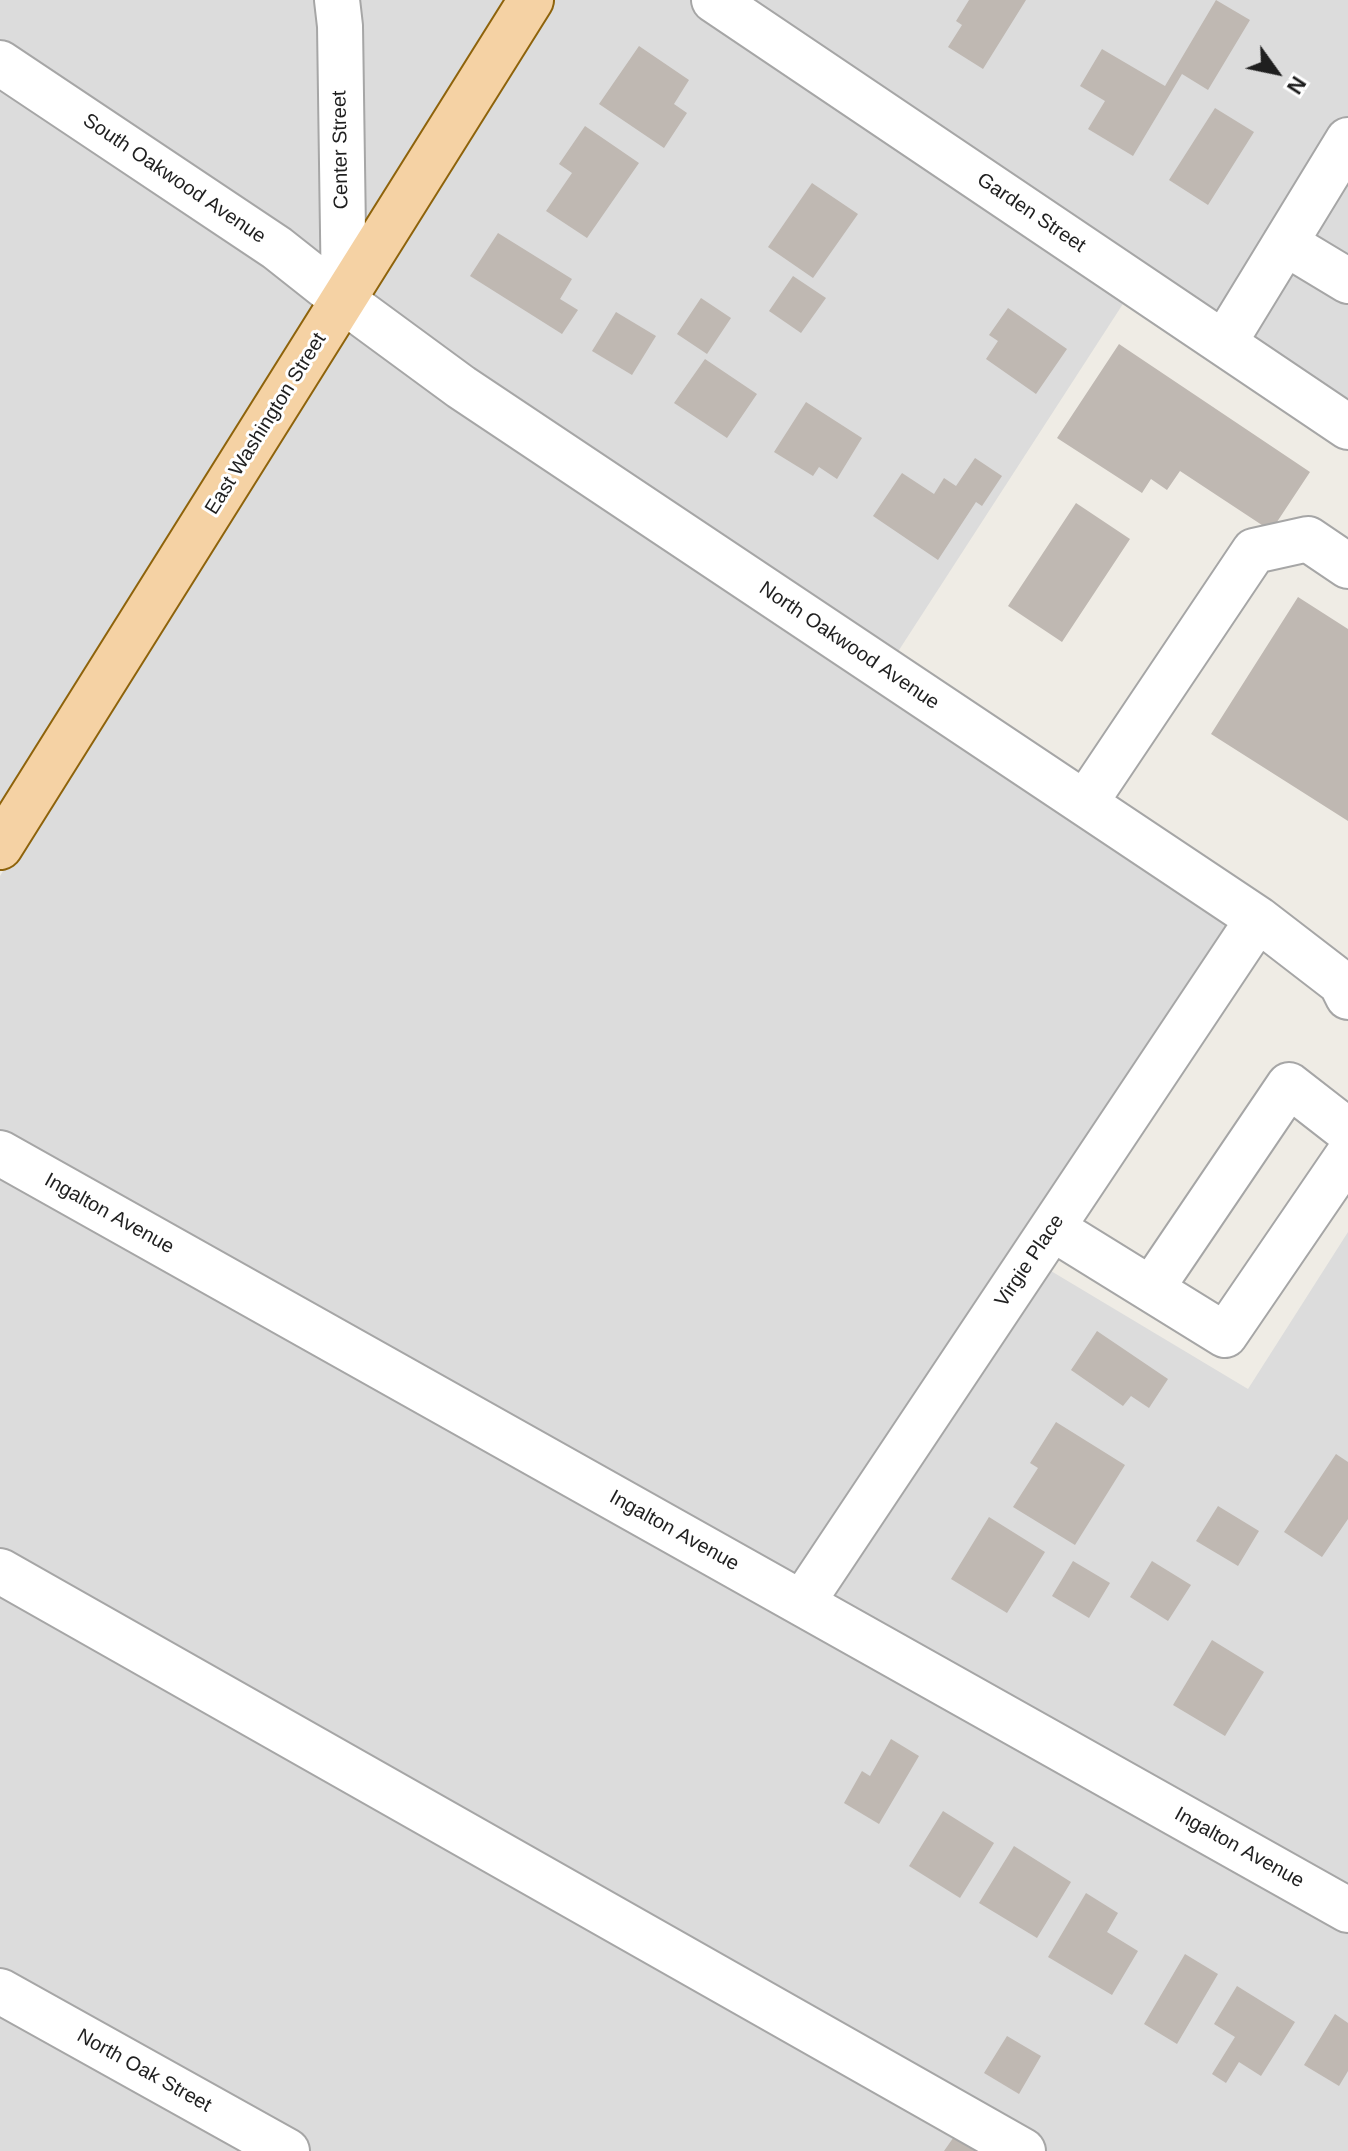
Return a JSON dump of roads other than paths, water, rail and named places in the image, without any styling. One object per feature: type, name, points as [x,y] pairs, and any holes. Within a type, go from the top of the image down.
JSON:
[{"type":"main road","name":"East Washington Street","points":[[0,847],[531,0]]},
{"type":"street","name":"Center Street","points":[[337,0],[344,301]]},
{"type":"street","name":"Garden Street","points":[[714,0],[1348,427]]},
{"type":"street","name":"South Oakwood Avenue","points":[[0,63],[277,248],[344,301]]},
{"type":"street","points":[[1224,343],[1348,140]]},
{"type":"street","points":[[1285,243],[1348,281]]},
{"type":"street","name":"North Oakwood Avenue","points":[[344,301],[461,387],[1258,919],[1341,983],[1348,997]]},
{"type":"street","points":[[1085,803],[1254,551],[1308,539],[1348,566]]},
{"type":"street","name":"Virgie Place","points":[[802,1603],[1258,919]]},
{"type":"street","points":[[1151,1289],[1289,1085],[1348,1131]]},
{"type":"street","name":"Ingalton Avenue","points":[[0,1153],[1348,1910]]},
{"type":"street","points":[[1052,1228],[1225,1335],[1348,1155]]},
{"type":"street","points":[[0,1571],[1023,2151]]},
{"type":"street","name":"North Oak Street","points":[[0,1991],[259,2144]]}]
